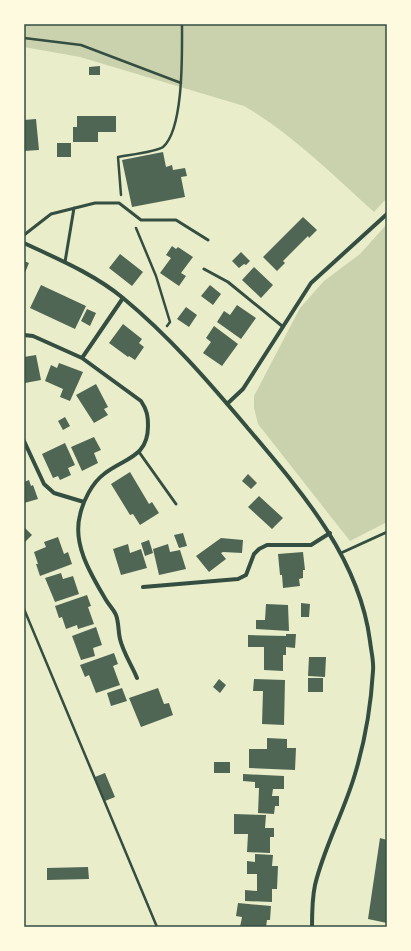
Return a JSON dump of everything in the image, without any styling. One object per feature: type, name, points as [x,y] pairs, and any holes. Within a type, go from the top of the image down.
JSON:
[{"type":"street","points":[[227,404],[243,389],[311,283],[387,214]]},
{"type":"street","points":[[24,244],[65,262],[93,277],[123,298],[197,368],[297,486],[330,533],[341,553],[365,610],[374,668],[370,706],[355,774],[341,814],[324,854],[314,886],[312,927]]},
{"type":"street","points":[[82,358],[123,298]]},
{"type":"street","points":[[24,335],[33,336],[82,358],[141,401],[148,412],[148,433],[146,444],[139,452],[104,474],[95,483],[84,502],[79,516],[80,546],[85,560],[116,615],[120,640],[137,678]]},
{"type":"street","points":[[24,441],[44,484],[54,493],[84,502]]},
{"type":"street","points":[[143,587],[238,580],[246,574],[254,554],[259,549],[267,545],[311,545],[330,533]]},
{"type":"lane","points":[[24,235],[51,214],[95,203],[119,203],[141,220],[176,220],[208,240]]},
{"type":"lane","points":[[65,262],[74,208]]},
{"type":"lane","points":[[204,269],[228,282],[282,326]]},
{"type":"lane","points":[[139,452],[176,504]]},
{"type":"lane","points":[[341,553],[387,532]]},
{"type":"path","points":[[119,203],[121,193],[118,157],[162,148],[172,137],[181,84],[182,24]]},
{"type":"path","points":[[24,38],[81,45],[181,84]]},
{"type":"path","points":[[135,227],[156,276],[170,322],[161,334]]},
{"type":"path","points":[[24,609],[157,927]]},
{"type":"green space","points":[[24,24],[387,24],[387,198],[374,212],[295,142],[262,117],[244,106],[80,57],[24,47]]},
{"type":"green space","points":[[387,224],[387,522],[350,541],[258,424],[254,408],[254,396],[300,308],[324,281],[360,254]]},
{"type":"building","points":[[100,66],[100,75],[89,75],[89,67]]},
{"type":"building","points":[[77,116],[116,116],[116,132],[98,132],[98,142],[73,142],[73,127],[77,127]]},
{"type":"building","points":[[36,119],[39,150],[24,151],[24,120]]},
{"type":"building","points":[[57,143],[71,143],[71,157],[57,157]]},
{"type":"building","points":[[163,152],[166,167],[172,165],[173,170],[185,168],[187,176],[181,177],[185,197],[132,207],[122,160]]},
{"type":"building","points":[[303,217],[317,230],[309,238],[308,236],[283,261],[285,263],[277,271],[263,257]]},
{"type":"building","points":[[172,246],[176,249],[178,247],[193,257],[181,273],[186,276],[179,286],[160,273],[171,258],[166,255]]},
{"type":"building","points":[[241,252],[250,261],[246,265],[244,264],[239,268],[232,261]]},
{"type":"building","points":[[120,254],[143,272],[132,286],[109,268]]},
{"type":"building","points":[[24,261],[29,263],[24,275]]},
{"type":"building","points":[[254,267],[273,285],[261,298],[242,280]]},
{"type":"building","points":[[41,285],[86,306],[75,329],[30,308]]},
{"type":"building","points":[[210,285],[221,294],[213,305],[201,296]]},
{"type":"building","points":[[237,305],[256,318],[241,339],[217,322],[224,311],[230,315]]},
{"type":"building","points":[[186,307],[197,315],[189,327],[177,319]]},
{"type":"building","points":[[87,309],[96,313],[90,326],[81,321]]},
{"type":"building","points":[[123,324],[142,339],[139,343],[144,347],[135,360],[129,356],[128,357],[109,343]]},
{"type":"building","points":[[214,326],[238,344],[222,366],[203,353],[211,342],[206,338]]},
{"type":"building","points":[[36,355],[41,380],[25,383],[24,386],[24,357]]},
{"type":"building","points":[[59,363],[83,372],[70,401],[60,397],[63,389],[45,381],[51,365],[57,368]]},
{"type":"building","points":[[96,384],[108,407],[104,409],[108,415],[94,423],[76,395]]},
{"type":"building","points":[[65,417],[70,426],[63,430],[58,421]]},
{"type":"building","points":[[94,437],[101,450],[94,453],[98,463],[82,471],[71,447]]},
{"type":"building","points":[[65,443],[75,465],[68,468],[71,475],[60,480],[58,476],[53,478],[42,454]]},
{"type":"building","points":[[130,472],[149,504],[152,502],[159,513],[140,525],[133,514],[130,515],[111,484]]},
{"type":"building","points":[[248,474],[257,483],[251,489],[242,481]]},
{"type":"building","points":[[29,480],[31,486],[33,485],[38,499],[24,503],[24,482]]},
{"type":"building","points":[[259,496],[283,518],[272,529],[248,507]]},
{"type":"building","points":[[24,527],[32,535],[24,543]]},
{"type":"building","points":[[183,533],[187,546],[179,548],[174,535]]},
{"type":"building","points":[[58,537],[64,554],[68,552],[72,564],[40,576],[34,552],[46,547],[44,542]]},
{"type":"building","points":[[221,538],[243,540],[242,553],[221,553],[226,559],[209,572],[196,556]]},
{"type":"building","points":[[149,540],[153,553],[145,556],[141,543]]},
{"type":"building","points":[[128,544],[130,553],[141,549],[147,568],[121,575],[113,549]]},
{"type":"building","points":[[168,544],[170,552],[180,550],[186,569],[159,575],[153,549]]},
{"type":"building","points":[[303,552],[305,570],[303,570],[303,578],[299,579],[300,586],[283,588],[278,554]]},
{"type":"building","points":[[61,573],[63,579],[73,576],[79,594],[55,602],[45,578]]},
{"type":"building","points":[[87,595],[91,606],[88,607],[94,624],[78,629],[77,625],[66,629],[62,617],[59,618],[55,606]]},
{"type":"building","points":[[301,603],[310,604],[309,617],[301,617]]},
{"type":"building","points":[[266,604],[288,605],[289,631],[256,629],[256,620],[265,620]]},
{"type":"building","points":[[96,627],[102,645],[93,648],[95,656],[81,660],[72,636]]},
{"type":"building","points":[[286,634],[296,634],[295,648],[286,647],[286,655],[283,655],[283,671],[264,670],[264,647],[248,647],[248,635],[286,636]]},
{"type":"building","points":[[114,653],[118,664],[113,666],[120,685],[96,693],[89,675],[85,677],[80,665]]},
{"type":"building","points":[[309,657],[326,657],[325,677],[308,676]]},
{"type":"building","points":[[308,678],[323,678],[323,692],[308,692]]},
{"type":"building","points":[[219,679],[226,685],[220,693],[213,687]]},
{"type":"building","points":[[254,679],[285,680],[284,725],[262,724],[263,691],[253,691]]},
{"type":"building","points":[[122,688],[127,701],[111,706],[107,693]]},
{"type":"building","points":[[158,688],[164,704],[169,703],[173,715],[141,727],[129,698]]},
{"type":"building","points":[[267,738],[287,739],[287,748],[296,748],[295,770],[249,768],[249,749],[267,749]]},
{"type":"building","points":[[214,762],[230,762],[230,773],[214,773]]},
{"type":"building","points":[[105,773],[115,797],[105,801],[95,777]]},
{"type":"building","points":[[243,774],[284,776],[284,789],[273,789],[272,796],[279,796],[279,806],[275,806],[274,814],[258,813],[259,788],[255,788],[255,782],[243,781]]},
{"type":"building","points":[[234,814],[266,815],[265,828],[274,828],[274,837],[270,837],[270,853],[247,852],[248,834],[234,834]]},
{"type":"building","points":[[380,838],[387,840],[387,923],[368,919]]},
{"type":"building","points":[[255,854],[273,855],[272,866],[278,866],[277,889],[272,889],[272,902],[245,901],[245,890],[257,891],[257,874],[247,874],[247,861],[255,862]]},
{"type":"building","points":[[88,867],[89,879],[47,880],[47,868]]},
{"type":"building","points":[[238,903],[271,906],[270,920],[267,920],[266,927],[240,927],[242,917],[236,916]]}]
